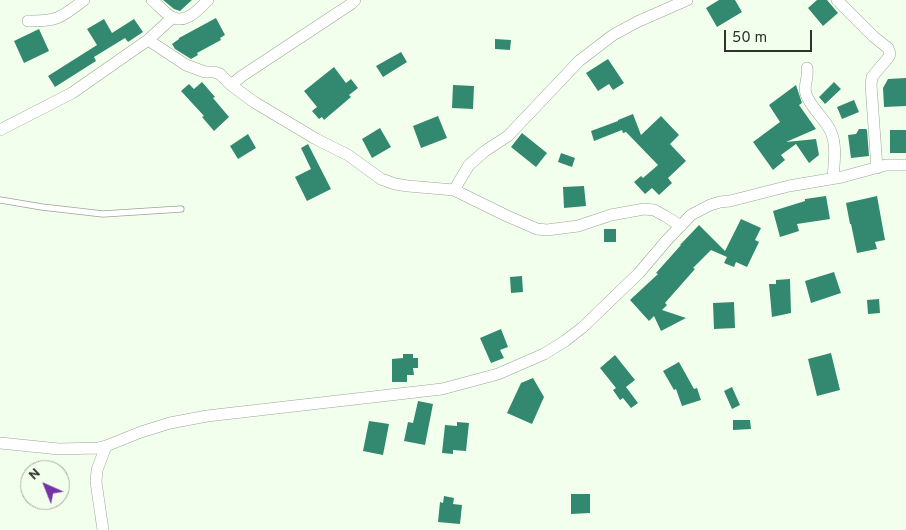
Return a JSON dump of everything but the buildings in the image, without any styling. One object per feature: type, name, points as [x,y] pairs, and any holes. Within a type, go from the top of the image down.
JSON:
[{"type":"street","points":[[28,21],[53,20],[84,0]]},
{"type":"street","points":[[152,0],[172,18],[183,19],[189,18],[208,0]]},
{"type":"street","points":[[231,85],[355,0]]},
{"type":"street","points":[[454,190],[469,165],[485,151],[508,136],[587,55],[613,35],[687,0]]},
{"type":"street","points":[[837,0],[874,37],[888,48],[890,54],[872,77],[871,85],[876,168]]},
{"type":"street","points":[[0,130],[72,93],[148,40],[172,18]]},
{"type":"street","points":[[148,40],[186,65],[205,72],[218,73],[254,102],[348,155],[381,179],[395,184],[454,190],[536,229],[547,230],[578,226],[611,215],[644,210],[654,210],[681,226]]},
{"type":"street","points":[[806,68],[808,74],[804,91],[809,103],[831,131],[834,141],[833,178]]},
{"type":"street","points":[[0,443],[59,449],[98,448],[170,423],[207,416],[442,389],[498,374],[544,354],[583,327],[639,273],[691,215],[701,209],[715,203],[886,165],[906,165]]},
{"type":"street","points":[[102,530],[96,482],[97,470],[106,446]]},
{"type":"lane","points":[[0,200],[103,214],[182,209]]}]
